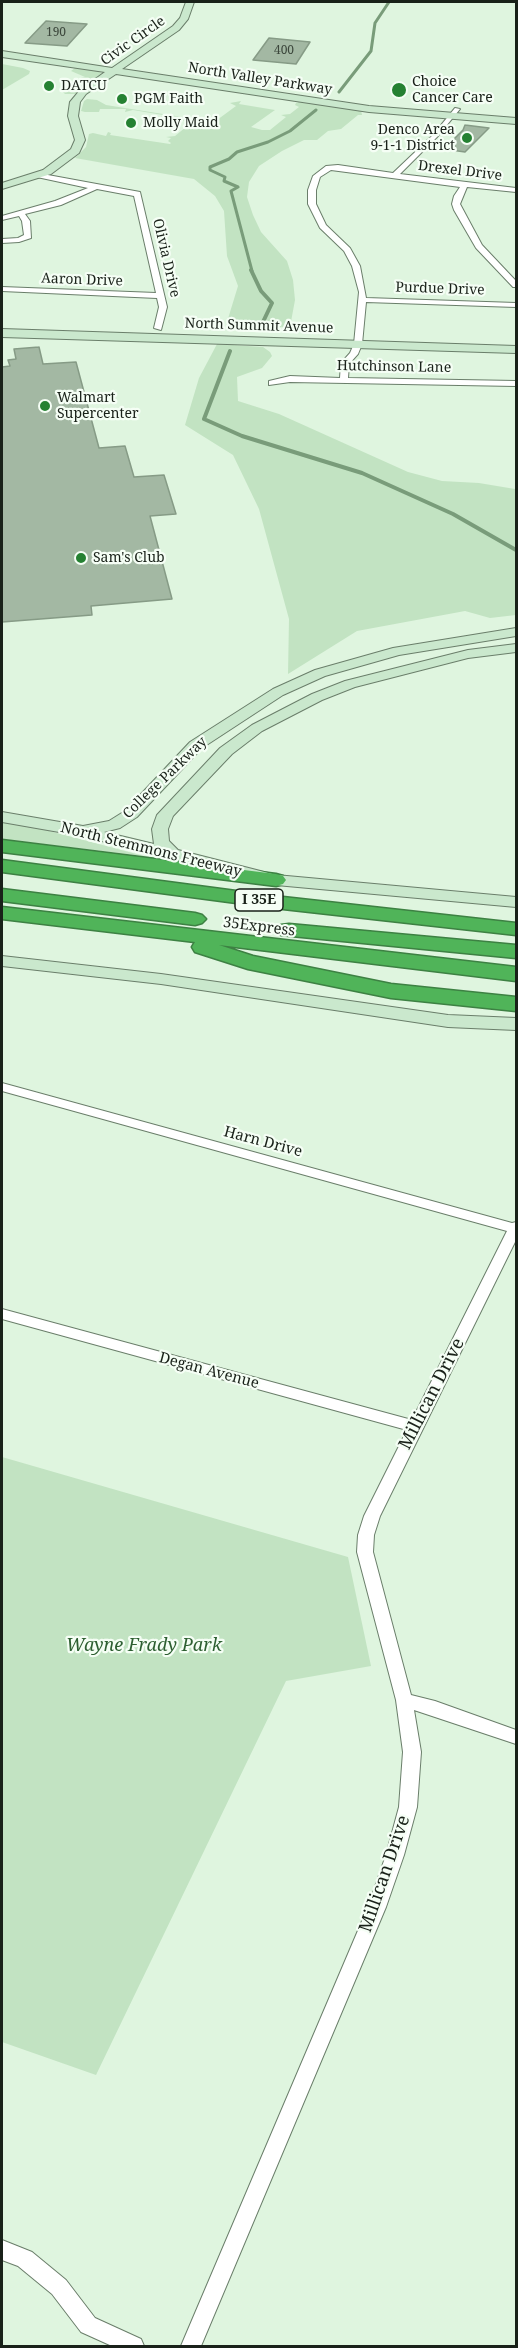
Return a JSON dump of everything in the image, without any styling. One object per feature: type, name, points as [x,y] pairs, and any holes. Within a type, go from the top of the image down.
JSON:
[{"type":"highway","points":[[2,846],[276,880]]},
{"type":"highway","name":"North Stemmons Freeway","points":[[2,866],[274,902],[516,929]]},
{"type":"highway","points":[[2,881],[138,897],[291,919],[516,941]]},
{"type":"highway","name":"35Express","points":[[2,895],[291,931],[516,952]]},
{"type":"highway","points":[[2,913],[516,974]]},
{"type":"highway","points":[[153,931],[248,962],[315,976],[391,991],[516,1004]]},
{"type":"main road","name":"Civic Circle","points":[[2,186],[40,175],[64,161],[75,151],[80,140],[73,116],[75,102],[83,92],[176,28],[184,19],[190,2]]},
{"type":"main road","name":"North Valley Parkway","points":[[2,46],[516,121]]},
{"type":"main road","name":"North Valley Parkway","points":[[2,54],[369,109],[516,114]]},
{"type":"main road","name":"North Summit Avenue","points":[[2,324],[158,328],[516,350]]},
{"type":"main road","points":[[158,328],[169,339]]},
{"type":"main road","name":"North Summit Avenue","points":[[2,333],[169,339],[516,339]]},
{"type":"main road","name":"College Parkway","points":[[82,831],[114,825],[131,814],[196,745],[259,703],[320,673],[386,654],[516,632]]},
{"type":"main road","name":"College Parkway","points":[[174,856],[161,842],[160,829],[165,815],[226,751],[257,728],[282,714],[350,684],[381,674],[468,654],[516,648]]},
{"type":"main road","points":[[259,703],[282,714]]},
{"type":"main road","name":"North Stemmons Freeway","points":[[2,817],[82,831],[276,880],[516,902]]},
{"type":"main road","points":[[4,964],[224,988],[410,1017],[516,1024]]},
{"type":"street","points":[[394,175],[435,136],[454,113]]},
{"type":"street","name":"Drexel Drive","points":[[364,300],[356,266],[347,250],[323,226],[312,204],[313,183],[317,176],[329,168],[516,190]]},
{"type":"street","points":[[40,175],[96,187]]},
{"type":"street","points":[[465,185],[458,196],[456,204],[458,210],[479,246],[516,285]]},
{"type":"street","points":[[2,218],[69,200],[96,187]]},
{"type":"street","name":"Olivia Drive","points":[[96,187],[137,194],[163,312],[158,328]]},
{"type":"street","points":[[2,241],[19,240],[28,236],[26,221],[21,213]]},
{"type":"street","name":"Aaron Drive","points":[[2,290],[160,296]]},
{"type":"street","points":[[344,380],[345,363],[354,354],[359,340],[364,300]]},
{"type":"street","name":"Purdue Drive","points":[[364,300],[516,305]]},
{"type":"street","points":[[359,340],[360,370]]},
{"type":"street","name":"Hutchinson Lane","points":[[272,383],[290,379],[344,380],[360,370],[516,384]]},
{"type":"street","name":"Harn Drive","points":[[2,1087],[516,1228]]},
{"type":"street","name":"Millican Drive","points":[[191,2346],[377,1907],[395,1855],[408,1807],[412,1752],[404,1700],[365,1552],[366,1541],[372,1516],[516,1228]]},
{"type":"street","name":"Degan Avenue","points":[[2,1314],[416,1427]]},
{"type":"street","points":[[404,1700],[435,1708],[516,1737]]},
{"type":"street","points":[[2,2250],[25,2259],[59,2287],[88,2325],[134,2346]]},
{"type":"green space","points":[[2,64],[30,71],[29,74],[2,90]]},
{"type":"green space","points":[[75,68],[102,73],[75,94],[65,94],[63,92],[80,78],[85,77],[71,71]]},
{"type":"green space","points":[[87,99],[97,100],[106,105],[207,121],[217,120],[236,106],[230,103],[241,101],[239,104],[275,110],[251,127],[262,130],[270,130],[286,117],[281,115],[290,114],[299,107],[295,105],[296,103],[302,101],[361,110],[362,115],[358,115],[341,129],[328,131],[317,140],[304,140],[282,151],[259,166],[249,182],[247,197],[253,215],[261,232],[287,261],[293,280],[295,300],[290,327],[248,326],[247,322],[227,322],[238,286],[227,256],[224,211],[215,196],[194,179],[75,158],[86,147],[89,134],[106,136],[108,132],[111,133],[110,135],[170,144],[168,141],[171,138],[166,137],[175,136],[192,122],[133,110],[125,112],[126,109],[81,111]]},
{"type":"green space","points":[[217,344],[263,347],[272,356],[262,368],[237,377],[238,401],[279,414],[408,472],[442,481],[479,483],[515,489],[516,615],[490,618],[465,611],[357,631],[288,674],[289,619],[259,509],[233,455],[185,425],[199,378]]},
{"type":"green space","points":[[2,822],[38,828],[144,856],[2,839]]},
{"type":"green space","name":"Wayne Frady Park","points":[[2,1457],[348,1557],[371,1666],[286,1681],[96,2075],[2,2042]]},
{"type":"building","points":[[46,21],[87,24],[67,46],[25,43]]},
{"type":"building","points":[[269,38],[310,42],[296,64],[253,60]]},
{"type":"building","name":"Denco Area 9-1-1 District","points":[[465,125],[489,128],[465,152],[444,149],[463,130]]},
{"type":"building","points":[[39,347],[43,364],[76,362],[99,448],[125,446],[134,477],[164,475],[176,514],[150,516],[172,599],[91,606],[92,615],[2,622],[2,367],[10,366],[8,360],[16,359],[14,349]]},
{"type":"waterway","points":[[339,92],[371,51],[375,23],[389,2]]},
{"type":"waterway","points":[[252,271],[231,191],[238,187],[224,181],[225,177],[210,170],[210,167],[229,159],[237,152],[268,142],[290,131],[316,110]]},
{"type":"waterway","points":[[251,270],[261,291],[272,303],[262,324]]},
{"type":"waterway","points":[[230,351],[204,419],[242,436],[362,473],[453,514],[516,550]]},
{"type":"place","name":"DATCU","points":[[49,86]]},
{"type":"place","name":"Choice Cancer Care","points":[[399,90]]},
{"type":"place","name":"PGM Faith","points":[[122,99]]},
{"type":"place","name":"Molly Maid","points":[[131,123]]},
{"type":"place","name":"Denco Area 9-1-1 District","points":[[467,138]]},
{"type":"place","name":"Walmart Supercenter","points":[[45,406]]},
{"type":"place","name":"Sam's Club","points":[[81,558]]}]
